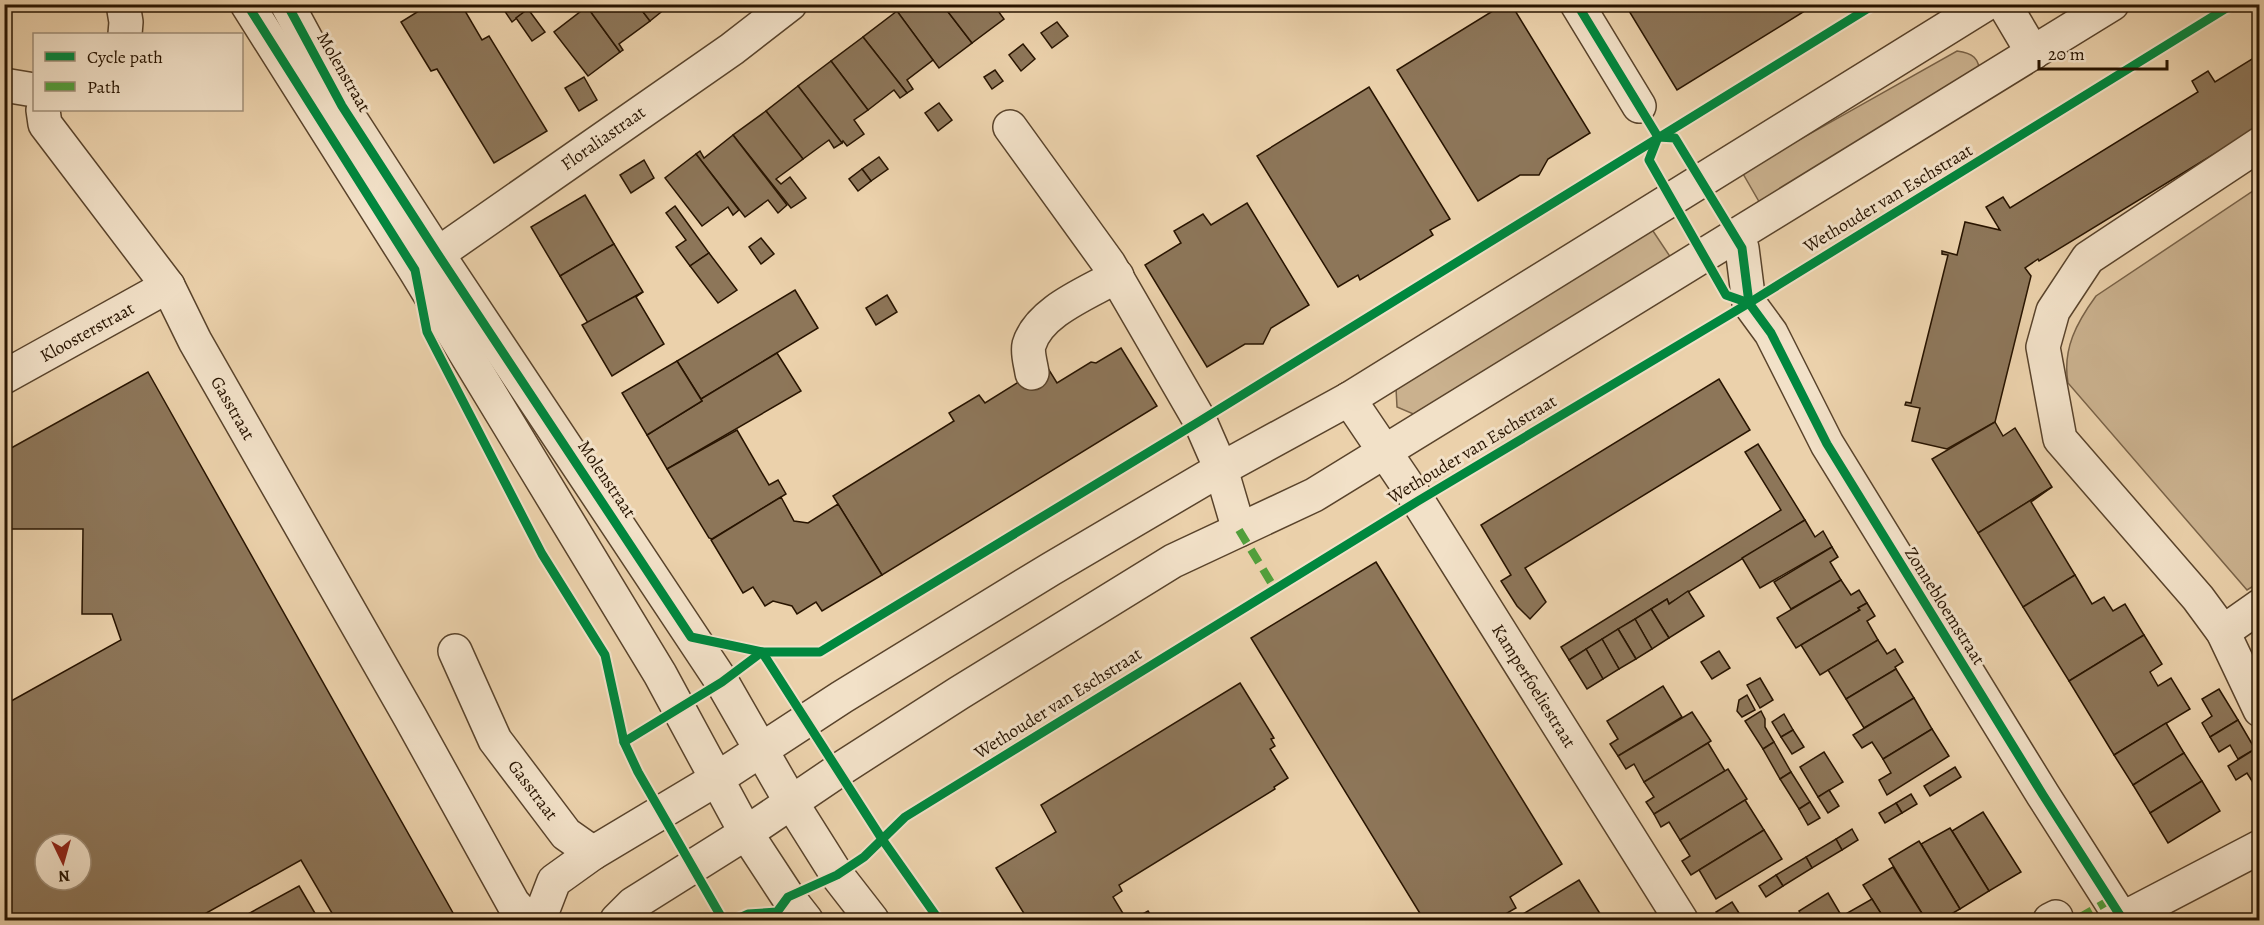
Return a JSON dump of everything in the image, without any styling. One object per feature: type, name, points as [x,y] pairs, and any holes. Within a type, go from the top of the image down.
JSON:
[{"type":"street","points":[[123,4],[125,33]]},
{"type":"street","name":"Molenstraat","points":[[247,4],[722,682],[791,802],[837,875],[872,921]]},
{"type":"street","name":"Molenstraat","points":[[287,4],[426,262],[660,674],[716,780],[746,833],[806,921]]},
{"type":"street","name":"Floraliastraat","points":[[426,262],[732,49],[790,4]]},
{"type":"street","points":[[1577,4],[1639,106]]},
{"type":"street","points":[[539,921],[554,881],[593,853],[716,780],[852,691],[1051,569],[1221,469],[1350,399],[1986,4]]},
{"type":"street","points":[[2004,4],[2033,53]]},
{"type":"street","points":[[617,921],[633,904],[959,693],[1173,561],[1314,495],[2112,4]]},
{"type":"street","points":[[4,85],[33,90]]},
{"type":"street","name":"Gasstraat","points":[[43,111],[45,124],[168,286],[195,341],[410,717],[513,903],[528,921]]},
{"type":"street","points":[[1010,127],[1117,276],[1200,421],[1221,469],[1239,530]]},
{"type":"street","points":[[2259,144],[2088,258],[2053,311],[2043,348],[2060,439],[2198,598],[2223,632],[2259,710]]},
{"type":"street","name":"Zonnebloemstraat","points":[[1734,236],[1742,248],[1749,303],[1771,333],[1827,444],[2122,919]]},
{"type":"street","points":[[1032,373],[1028,347],[1037,329],[1050,314],[1117,276]]},
{"type":"street","name":"Kloosterstraat","points":[[4,377],[168,286]]},
{"type":"street","name":"Kamperfoeliestraat","points":[[1350,399],[1681,921]]},
{"type":"street","points":[[2223,632],[2259,606]]},
{"type":"street","name":"Gasstraat","points":[[455,651],[495,740],[566,834],[593,853]]},
{"type":"street","points":[[2122,919],[2259,847]]},
{"type":"shaded area","points":[[1957,51],[1967,53],[1977,60],[1980,74],[1761,205],[1742,172]]},
{"type":"shaded area","points":[[2259,187],[2260,582],[2247,590],[2068,383],[2067,359],[2077,326],[2096,296]]},
{"type":"shaded area","points":[[1651,228],[1673,261],[1418,416],[1397,407],[1396,388]]},
{"type":"building","points":[[430,4],[461,4],[482,40],[489,36],[547,131],[494,163],[437,69],[431,71],[401,22]]},
{"type":"building","points":[[500,4],[525,4],[528,9],[512,22]]},
{"type":"building","points":[[576,4],[585,4],[620,52],[588,76],[554,32],[581,11]]},
{"type":"building","points":[[585,4],[637,4],[650,21],[619,44],[623,50],[620,52]]},
{"type":"building","points":[[637,4],[671,4],[650,21]]},
{"type":"building","points":[[895,4],[942,4],[972,43],[939,68],[893,6]]},
{"type":"building","points":[[942,4],[993,4],[1004,19],[972,43]]},
{"type":"building","points":[[1504,4],[1511,4],[1590,133],[1548,159],[1539,175],[1520,175],[1478,201],[1397,70]]},
{"type":"building","points":[[1629,4],[1816,4],[1677,90],[1626,6]]},
{"type":"building","points":[[528,9],[545,32],[532,41],[516,18]]},
{"type":"building","points":[[897,11],[933,60],[907,80],[913,89],[907,93],[863,37]]},
{"type":"building","points":[[1057,22],[1068,36],[1052,48],[1041,33]]},
{"type":"building","points":[[863,37],[907,93],[900,98],[894,90],[868,110],[831,61]]},
{"type":"building","points":[[1023,44],[1035,59],[1021,71],[1009,55]]},
{"type":"building","points":[[2260,54],[2260,126],[2025,268],[2031,276],[1995,422],[1947,449],[1912,441],[1920,408],[1905,405],[1906,402],[1911,403],[1948,255],[1942,254],[1942,251],[1957,255],[1965,222],[2000,230],[1986,207],[2003,197],[2010,208],[2198,92],[2192,81],[2208,71],[2215,82]]},
{"type":"building","points":[[831,61],[868,110],[854,120],[864,134],[847,146],[843,141],[842,143],[798,86]]},
{"type":"building","points":[[995,70],[1003,81],[992,89],[984,77]]},
{"type":"building","points":[[584,77],[597,100],[579,111],[565,88]]},
{"type":"building","points":[[798,86],[842,143],[834,148],[829,140],[803,159],[766,111]]},
{"type":"building","points":[[1369,87],[1450,219],[1430,230],[1433,235],[1360,280],[1358,275],[1338,287],[1257,156]]},
{"type":"building","points":[[939,103],[952,120],[938,131],[925,113]]},
{"type":"building","points":[[766,111],[803,159],[776,179],[781,184],[790,177],[806,198],[791,208],[733,135]]},
{"type":"building","points":[[733,135],[787,205],[778,213],[768,200],[745,217],[696,154],[700,151],[704,158]]},
{"type":"building","points":[[696,154],[739,210],[733,215],[728,207],[702,226],[665,178]]},
{"type":"building","points":[[879,157],[888,169],[871,181],[862,169]]},
{"type":"building","points":[[644,160],[654,178],[631,193],[620,175]]},
{"type":"building","points":[[862,169],[871,181],[858,191],[849,179]]},
{"type":"building","points":[[585,195],[614,244],[560,276],[531,227]]},
{"type":"building","points":[[1247,203],[1309,305],[1271,328],[1263,344],[1245,344],[1207,367],[1145,265],[1181,243],[1174,231],[1203,214],[1211,225]]},
{"type":"building","points":[[675,206],[709,253],[690,266],[676,247],[686,240],[666,213]]},
{"type":"building","points":[[761,238],[774,254],[761,264],[749,247]]},
{"type":"building","points":[[614,244],[643,292],[588,323],[560,276]]},
{"type":"building","points":[[709,253],[737,290],[718,303],[690,266]]},
{"type":"building","points":[[795,290],[818,328],[701,399],[677,361]]},
{"type":"building","points":[[643,292],[636,297],[664,344],[612,376],[582,325]]},
{"type":"building","points":[[887,295],[897,312],[876,325],[866,308]]},
{"type":"building","points":[[1121,348],[1157,406],[882,575],[833,496],[954,421],[949,413],[979,395],[985,403],[1046,365],[1057,383],[1091,362],[1096,363]]},
{"type":"building","points":[[777,353],[801,391],[667,469],[647,435]]},
{"type":"building","points":[[677,361],[702,401],[647,435],[622,393]]},
{"type":"building","points":[[148,372],[457,920],[336,920],[301,860],[194,920],[4,920],[4,705],[121,640],[112,614],[82,614],[83,529],[4,529],[4,452]]},
{"type":"building","points":[[1719,379],[1750,430],[1525,568],[1546,602],[1530,619],[1517,606],[1501,581],[1511,575],[1481,525]]},
{"type":"building","points":[[1995,422],[2003,436],[2015,428],[2052,487],[1978,533],[1932,459]]},
{"type":"building","points":[[737,430],[769,485],[778,480],[786,494],[712,539],[709,538],[667,469]]},
{"type":"building","points":[[1758,444],[1805,520],[1669,604],[1667,599],[1569,660],[1561,647],[1781,510],[1745,452]]},
{"type":"building","points":[[2052,487],[2031,502],[2075,575],[2023,607],[1978,533]]},
{"type":"building","points":[[781,497],[794,521],[808,523],[838,504],[882,575],[822,611],[816,602],[797,614],[792,606],[773,601],[765,606],[753,587],[743,593],[711,540]]},
{"type":"building","points":[[1805,520],[1815,537],[1823,531],[1832,547],[1760,588],[1742,558]]},
{"type":"building","points":[[1832,547],[1838,557],[1830,562],[1841,580],[1791,609],[1774,582]]},
{"type":"building","points":[[1376,562],[1562,864],[1510,897],[1516,908],[1495,920],[1424,920],[1251,638]]},
{"type":"building","points":[[2075,575],[2092,604],[2104,597],[2113,611],[2125,604],[2144,635],[2069,681],[2023,607]]},
{"type":"building","points":[[1841,580],[1851,595],[1859,590],[1867,603],[1858,608],[1860,610],[1796,648],[1777,618]]},
{"type":"building","points":[[1688,591],[1704,616],[1669,638],[1651,609],[1667,599],[1669,604]]},
{"type":"building","points":[[1867,603],[1875,616],[1867,621],[1878,640],[1820,675],[1801,645],[1860,610],[1858,608]]},
{"type":"building","points":[[1651,609],[1669,638],[1652,649],[1635,619]]},
{"type":"building","points":[[1635,619],[1652,649],[1636,659],[1618,629]]},
{"type":"building","points":[[1618,629],[1636,659],[1619,669],[1602,639]]},
{"type":"building","points":[[2144,635],[2162,664],[2150,672],[2158,686],[2171,678],[2190,709],[2114,755],[2069,681]]},
{"type":"building","points":[[1602,639],[1619,669],[1603,679],[1586,649]]},
{"type":"building","points":[[1878,640],[1887,654],[1895,649],[1903,662],[1895,667],[1896,669],[1846,699],[1828,670]]},
{"type":"building","points":[[1586,649],[1603,679],[1587,689],[1569,660]]},
{"type":"building","points":[[1719,651],[1730,668],[1712,679],[1701,662]]},
{"type":"building","points":[[1896,669],[1914,698],[1864,728],[1846,699]]},
{"type":"building","points":[[1760,678],[1773,700],[1760,708],[1747,685]]},
{"type":"building","points":[[1240,683],[1274,738],[1271,739],[1275,746],[1270,749],[1288,778],[1274,787],[1275,789],[1119,885],[1122,891],[1113,897],[1127,920],[1028,920],[996,868],[1056,832],[1041,805]]},
{"type":"building","points":[[1663,686],[1682,717],[1618,756],[1610,744],[1618,739],[1607,721]]},
{"type":"building","points":[[2219,689],[2238,720],[2210,737],[2202,723],[2212,716],[2202,699]]},
{"type":"building","points":[[1747,695],[1755,710],[1742,717],[1737,711],[1739,700]]},
{"type":"building","points":[[1914,698],[1932,729],[1883,759],[1872,742],[1862,748],[1853,735]]},
{"type":"building","points":[[1761,711],[1765,719],[1765,727],[1774,742],[1763,749],[1745,721]]},
{"type":"building","points":[[1692,712],[1711,741],[1644,782],[1634,764],[1626,769],[1618,756]]},
{"type":"building","points":[[1784,714],[1793,730],[1781,737],[1772,722]]},
{"type":"building","points":[[2238,720],[2255,749],[2238,759],[2230,745],[2219,752],[2210,737]]},
{"type":"building","points":[[2166,723],[2184,753],[2133,785],[2114,755]]},
{"type":"building","points":[[1932,729],[1949,756],[1887,795],[1879,780],[1891,773],[1883,759]]},
{"type":"building","points":[[1793,730],[1804,747],[1792,754],[1781,737]]},
{"type":"building","points":[[1774,742],[1791,772],[1780,779],[1763,749]]},
{"type":"building","points":[[1708,743],[1725,771],[1654,814],[1646,802],[1654,797],[1644,782]]},
{"type":"building","points":[[2255,749],[2260,756],[2260,787],[2257,789],[2247,773],[2236,780],[2228,766]]},
{"type":"building","points":[[1824,752],[1843,782],[1818,797],[1800,767]]},
{"type":"building","points":[[2184,753],[2202,781],[2150,813],[2133,785]]},
{"type":"building","points":[[1955,767],[1961,777],[1930,796],[1924,786]]},
{"type":"building","points":[[1728,769],[1747,799],[1680,840],[1669,822],[1661,827],[1654,814]]},
{"type":"building","points":[[1791,772],[1810,802],[1799,809],[1780,779]]},
{"type":"building","points":[[2202,781],[2220,811],[2168,843],[2150,813]]},
{"type":"building","points":[[1829,790],[1839,806],[1828,813],[1818,797]]},
{"type":"building","points":[[1911,794],[1917,804],[1902,813],[1896,803]]},
{"type":"building","points":[[1745,800],[1764,830],[1691,875],[1682,861],[1690,856],[1680,840]]},
{"type":"building","points":[[1810,802],[1820,818],[1808,825],[1799,809]]},
{"type":"building","points":[[1896,803],[1902,813],[1885,823],[1879,813]]},
{"type":"building","points":[[1983,812],[2021,872],[1989,891],[1952,831]]},
{"type":"building","points":[[1950,828],[1989,891],[1960,909],[1921,844]]},
{"type":"building","points":[[1852,829],[1858,840],[1842,850],[1836,839]]},
{"type":"building","points":[[1764,830],[1782,859],[1716,899],[1699,870]]},
{"type":"building","points":[[1836,839],[1842,850],[1812,868],[1806,857]]},
{"type":"building","points":[[1919,841],[1960,909],[1941,920],[1926,920],[1889,859]]},
{"type":"building","points":[[1806,857],[1812,868],[1783,886],[1776,875]]},
{"type":"building","points":[[1893,867],[1926,920],[1885,920],[1863,885]]},
{"type":"building","points":[[1776,875],[1783,886],[1766,897],[1759,886]]},
{"type":"building","points":[[1579,880],[1604,920],[1513,920]]},
{"type":"building","points":[[299,886],[319,920],[237,920]]},
{"type":"building","points":[[1828,893],[1844,920],[1804,920],[1799,911]]},
{"type":"building","points":[[1872,899],[1885,920],[1844,920],[1842,916]]},
{"type":"building","points":[[1732,902],[1739,913],[1727,920],[1721,920],[1716,912]]},
{"type":"building","points":[[1148,911],[1154,920],[1132,920]]},
{"type":"marked path","points":[[1239,530],[1275,589]]},
{"type":"marked path","points":[[2056,917],[2077,919],[2110,900]]},
{"type":"cycle path","points":[[247,4],[415,270],[427,332],[542,554],[605,655],[624,742],[638,772],[723,920]]},
{"type":"cycle path","points":[[287,4],[342,106],[691,637],[762,652],[882,839],[939,920]]},
{"type":"cycle path","points":[[1577,4],[1658,137]]},
{"type":"cycle path","points":[[624,742],[722,682],[762,652],[820,652],[1200,421],[1875,4]]},
{"type":"cycle path","name":"Wethouder van Eschstraat","points":[[735,920],[748,914],[777,912],[788,897],[837,875],[864,857],[905,817],[1418,501],[1749,303],[2233,4]]},
{"type":"cycle path","points":[[1658,137],[1675,138],[1742,248],[1749,303],[1771,333],[1827,444],[2043,795],[2123,920]]},
{"type":"cycle path","points":[[1658,137],[1649,160],[1726,295],[1749,303]]}]
